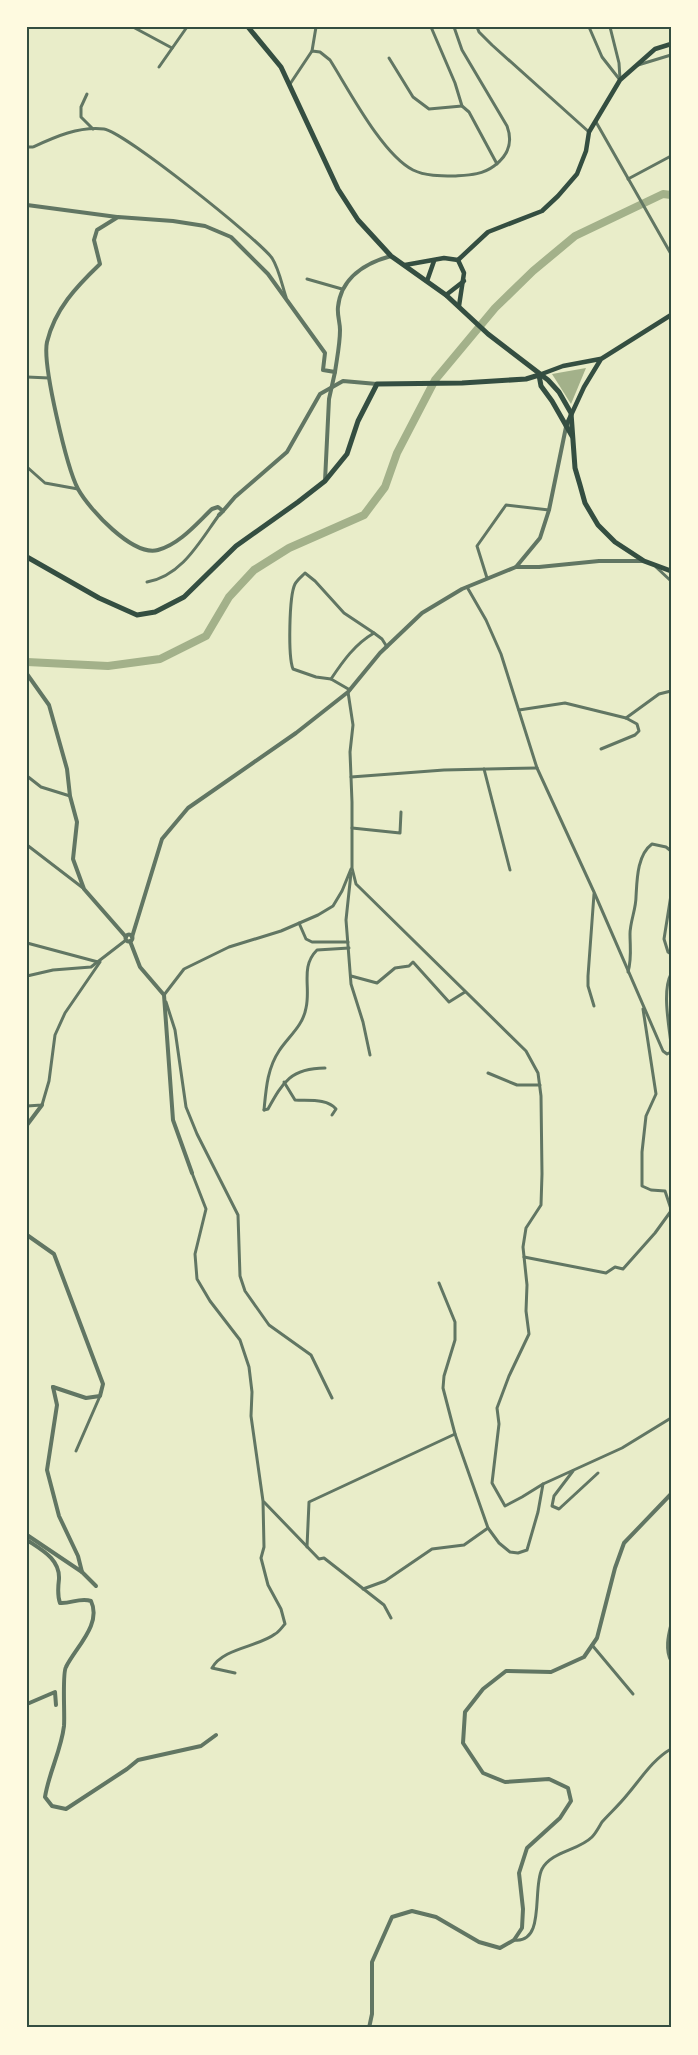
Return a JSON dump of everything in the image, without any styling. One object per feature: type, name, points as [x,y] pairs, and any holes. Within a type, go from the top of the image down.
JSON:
[{"type":"main road","points":[[248,27],[281,67],[338,189],[358,220],[391,256],[446,295],[488,334],[548,380],[571,413],[575,468],[585,503],[598,525],[615,542],[644,561],[671,571]]},
{"type":"main road","points":[[458,260],[488,232],[542,211],[558,196],[577,174],[586,151],[589,132],[620,80],[655,48],[671,44]]},
{"type":"main road","points":[[404,265],[444,258],[458,260]]},
{"type":"main road","points":[[458,260],[464,273],[459,306]]},
{"type":"main road","points":[[427,281],[434,261]]},
{"type":"main road","points":[[446,295],[464,281]]},
{"type":"main road","points":[[27,557],[99,598],[137,615],[155,612],[184,597],[236,546],[325,481],[347,454],[358,421],[378,384],[435,384],[526,379],[563,366],[601,359],[671,315]]},
{"type":"main road","points":[[566,426],[584,387],[601,359]]},
{"type":"main road","points":[[539,375],[541,386],[552,400],[573,439]]},
{"type":"street","points":[[133,27],[172,48]]},
{"type":"street","points":[[159,67],[187,27]]},
{"type":"street","points":[[289,85],[312,51],[316,27]]},
{"type":"street","points":[[431,27],[455,83],[462,106],[469,112],[497,164]]},
{"type":"street","points":[[312,51],[320,52],[330,60],[387,149],[414,170],[432,175],[473,175],[497,164],[510,148],[511,137],[507,126],[462,50],[454,27]]},
{"type":"street","points":[[477,27],[492,45],[589,132]]},
{"type":"street","points":[[589,27],[602,57],[620,80]]},
{"type":"street","points":[[610,27],[619,63],[620,80]]},
{"type":"street","points":[[634,67],[671,55]]},
{"type":"street","points":[[389,58],[413,97],[429,109],[462,106]]},
{"type":"street","points":[[87,94],[81,106],[81,117],[93,129]]},
{"type":"street","points":[[596,122],[671,254]]},
{"type":"street","points":[[27,147],[33,147],[78,130],[106,129],[117,134],[229,218],[272,259],[289,304]]},
{"type":"street","points":[[628,179],[671,156]]},
{"type":"street","points":[[28,204],[205,226],[231,237],[268,274],[325,352],[323,370],[335,372]]},
{"type":"street","points":[[118,217],[97,230],[94,240],[100,264],[72,291],[57,314],[46,344],[49,378],[64,446],[78,489],[99,517],[122,538],[139,547],[157,551],[180,538],[212,509],[218,507],[221,513]]},
{"type":"street","points":[[325,481],[326,431],[340,329],[337,308],[342,289],[354,273],[374,261],[391,256]]},
{"type":"street","points":[[307,279],[342,289]]},
{"type":"street","points":[[27,377],[49,378]]},
{"type":"street","points":[[147,582],[159,579],[187,560],[221,513],[244,489],[287,452],[320,394],[343,381],[378,384]]},
{"type":"street","points":[[516,567],[540,538],[549,510],[566,426]]},
{"type":"street","points":[[27,467],[45,483],[78,489]]},
{"type":"street","points":[[487,578],[477,546],[506,505],[549,510]]},
{"type":"street","points":[[27,976],[53,970],[92,967],[129,939],[162,839],[188,808],[297,733],[349,691],[387,647],[422,614],[467,587],[516,567],[599,561],[644,561]]},
{"type":"street","points":[[655,566],[671,581]]},
{"type":"street","points":[[370,1055],[351,984],[346,920],[352,868],[350,752],[353,725],[349,691],[331,679],[316,677],[293,669],[290,663],[291,647],[288,630],[295,584],[305,573],[344,613],[382,639],[387,647]]},
{"type":"street","points":[[467,587],[486,620],[501,654],[537,768],[663,1051],[667,1054],[671,1052]]},
{"type":"street","points":[[331,679],[357,646],[374,633]]},
{"type":"street","points":[[27,674],[49,705],[67,769],[69,796],[77,822],[73,859],[84,890]]},
{"type":"street","points":[[626,718],[659,694],[671,691]]},
{"type":"street","points":[[519,710],[565,703],[626,718],[637,724],[639,728],[637,733],[601,748]]},
{"type":"street","points":[[351,777],[537,768]]},
{"type":"street","points":[[484,769],[510,870]]},
{"type":"street","points":[[27,776],[41,787],[69,796]]},
{"type":"street","points":[[352,828],[400,833],[401,812]]},
{"type":"street","points":[[628,972],[632,960],[630,934],[636,897],[635,884],[639,868],[647,848],[652,844],[666,847],[671,851]]},
{"type":"street","points":[[27,845],[84,890],[129,939],[140,967],[164,995],[175,1030],[186,1107],[196,1134],[238,1215],[240,1276],[245,1291],[269,1325],[311,1356],[332,1398]]},
{"type":"street","points":[[235,1673],[212,1668],[216,1661],[275,1635],[285,1624],[268,1585],[261,1558],[264,1547],[263,1501],[251,1416],[252,1392],[249,1366],[240,1340],[210,1301],[198,1280],[195,1254],[206,1209],[173,1120],[164,995],[184,969],[229,947],[281,931],[333,906],[352,868]]},
{"type":"street","points":[[352,868],[356,884],[526,1051],[538,1073],[541,1204],[526,1228],[523,1247],[529,1334],[497,1408],[499,1425],[492,1483],[505,1506],[543,1484],[622,1448],[671,1418]]},
{"type":"street","points":[[594,892],[588,976],[588,986],[594,1006]]},
{"type":"street","points":[[671,895],[664,939],[668,952],[671,954]]},
{"type":"street","points":[[299,923],[306,939],[312,942],[348,942]]},
{"type":"street","points":[[27,943],[100,962]]},
{"type":"street","points":[[325,1068],[304,1069],[284,1082],[268,1109],[264,1110],[270,1069],[279,1052],[302,1021],[307,1008],[309,958],[317,950],[349,948]]},
{"type":"street","points":[[27,1125],[42,1105],[49,1081],[55,1035],[65,1013],[100,962]]},
{"type":"street","points":[[351,976],[377,983],[395,968],[409,966],[413,962],[449,1002],[465,992]]},
{"type":"street","points":[[671,974],[668,979],[667,1004],[671,1044]]},
{"type":"street","points":[[524,1257],[606,1273],[615,1267],[623,1269],[655,1233],[671,1210],[665,1191],[651,1190],[642,1186],[642,1152],[646,1116],[656,1094],[642,1003]]},
{"type":"street","points":[[488,1073],[517,1085],[540,1085]]},
{"type":"street","points":[[284,1082],[295,1100],[321,1101],[332,1104],[336,1109],[332,1115]]},
{"type":"street","points":[[27,1106],[42,1105]]},
{"type":"street","points":[[27,1235],[54,1254],[103,1384],[76,1450]]},
{"type":"street","points":[[439,1283],[455,1322],[455,1340],[444,1376],[443,1388],[455,1434],[488,1528],[499,1543],[510,1552],[518,1553],[527,1550],[543,1484]]},
{"type":"street","points":[[82,1572],[78,1556],[59,1516],[47,1470],[57,1405],[53,1387],[71,1395],[86,1398],[100,1396]]},
{"type":"street","points":[[307,1547],[309,1502],[455,1434]]},
{"type":"street","points":[[574,1470],[555,1496],[552,1506],[559,1509],[598,1473]]},
{"type":"street","points":[[369,2028],[372,2014],[372,1962],[392,1917],[412,1911],[436,1917],[479,1942],[500,1948],[514,1940],[522,1928],[523,1909],[519,1873],[527,1848],[560,1818],[571,1802],[568,1788],[549,1779],[505,1782],[483,1773],[463,1743],[465,1712],[483,1689],[506,1671],[551,1672],[584,1658],[597,1638],[615,1568],[624,1543],[671,1494]]},
{"type":"street","points":[[263,1501],[319,1559],[324,1558],[384,1605],[390,1618]]},
{"type":"street","points":[[363,1589],[385,1581],[432,1550],[464,1545],[488,1528]]},
{"type":"street","points":[[27,1535],[82,1572],[96,1586]]},
{"type":"street","points":[[27,1540],[55,1561],[59,1574],[58,1598],[60,1603],[65,1604],[84,1598],[91,1601],[94,1608],[92,1620],[83,1641],[64,1669],[64,1725],[61,1744],[48,1778],[45,1797],[52,1806],[66,1809],[138,1760],[201,1746],[216,1735]]},
{"type":"street","points":[[671,1624],[668,1640],[671,1661]]},
{"type":"street","points":[[592,1645],[633,1694]]},
{"type":"street","points":[[27,1704],[55,1692],[56,1705]]},
{"type":"street","points":[[514,1940],[522,1941],[530,1937],[535,1923],[539,1877],[544,1866],[561,1853],[592,1838],[602,1823],[657,1760],[671,1749]]},
{"type":"shaded area","points":[[586,368],[571,404],[552,374]]},
{"type":"waterway","points":[[27,662],[108,666],[160,659],[206,636],[229,597],[254,570],[289,548],[364,515],[385,487],[397,453],[435,380],[495,308],[533,271],[575,236],[663,194],[671,195]]}]
